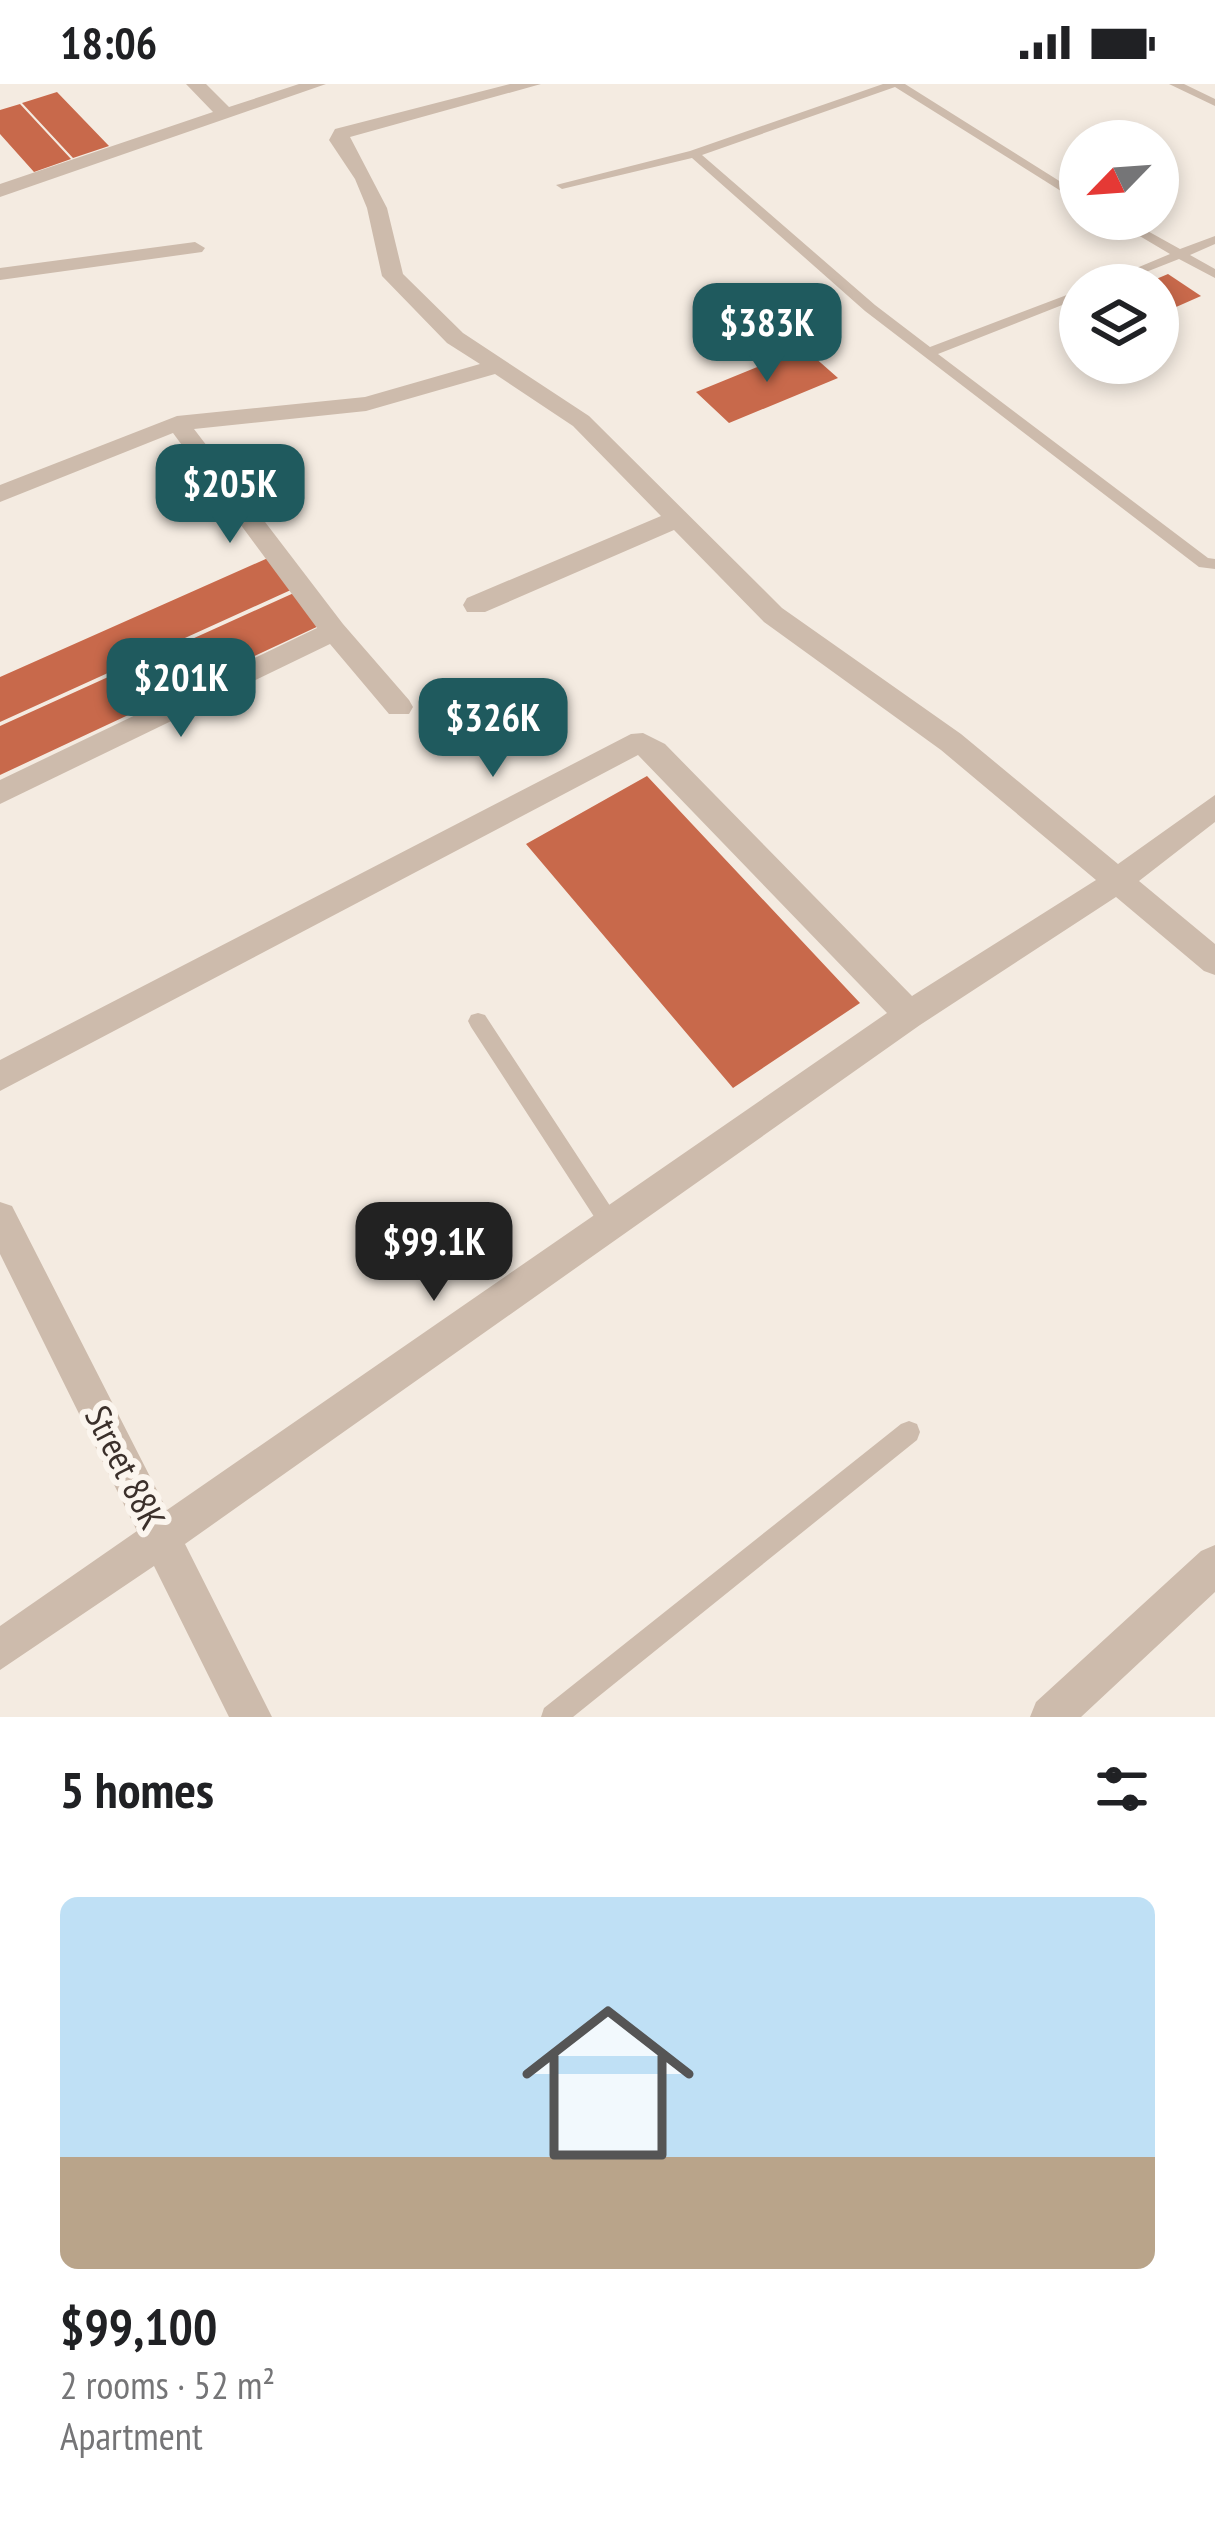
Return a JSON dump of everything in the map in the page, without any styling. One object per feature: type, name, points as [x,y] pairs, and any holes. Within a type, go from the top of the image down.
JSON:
[{"type":"street","points":[[195,84],[226,115]]},
{"type":"street","points":[[0,190],[317,84]]},
{"type":"street","points":[[518,86],[359,126],[338,140],[365,179],[377,208],[393,276],[455,338],[580,421],[773,615],[951,742],[1215,962]]},
{"type":"street","points":[[0,274],[194,248]]},
{"type":"street","points":[[0,494],[177,423],[367,404],[495,367]]},
{"type":"street","points":[[177,423],[334,631],[399,707]]},
{"type":"street","points":[[476,605],[674,520]]},
{"type":"street","points":[[0,793],[334,631]]},
{"type":"street","points":[[0,1076],[631,745],[643,744],[656,752],[909,1016]]},
{"type":"street","points":[[0,1650],[909,1016],[1121,879],[1215,806]]},
{"type":"street","name":"Street 88K","points":[[0,1218],[251,1717]]},
{"type":"street","points":[[1051,1717],[1215,1565]]},
{"type":"lane","points":[[562,185],[694,154],[895,84],[1059,186]]},
{"type":"lane","points":[[1174,84],[1215,103]]},
{"type":"lane","points":[[694,154],[928,353],[1204,563],[1215,564]]},
{"type":"lane","points":[[1155,240],[1215,274]]},
{"type":"lane","points":[[1156,264],[1215,240]]},
{"type":"lane","points":[[928,353],[1059,302]]},
{"type":"lane","points":[[478,1021],[611,1225]]},
{"type":"lane","points":[[553,1717],[909,1432]]},
{"type":"building","points":[[57,92],[109,146],[73,158],[22,103]]},
{"type":"building","points":[[20,104],[71,159],[34,172],[0,134],[0,110]]},
{"type":"building","points":[[1179,281],[1201,296],[1179,306]]},
{"type":"building","points":[[804,348],[838,378],[729,423],[696,392]]},
{"type":"building","points":[[268,558],[293,589],[0,722],[0,677]]},
{"type":"building","points":[[296,592],[323,624],[0,775],[0,726]]},
{"type":"building","points":[[647,776],[860,1003],[733,1088],[526,844]]}]
